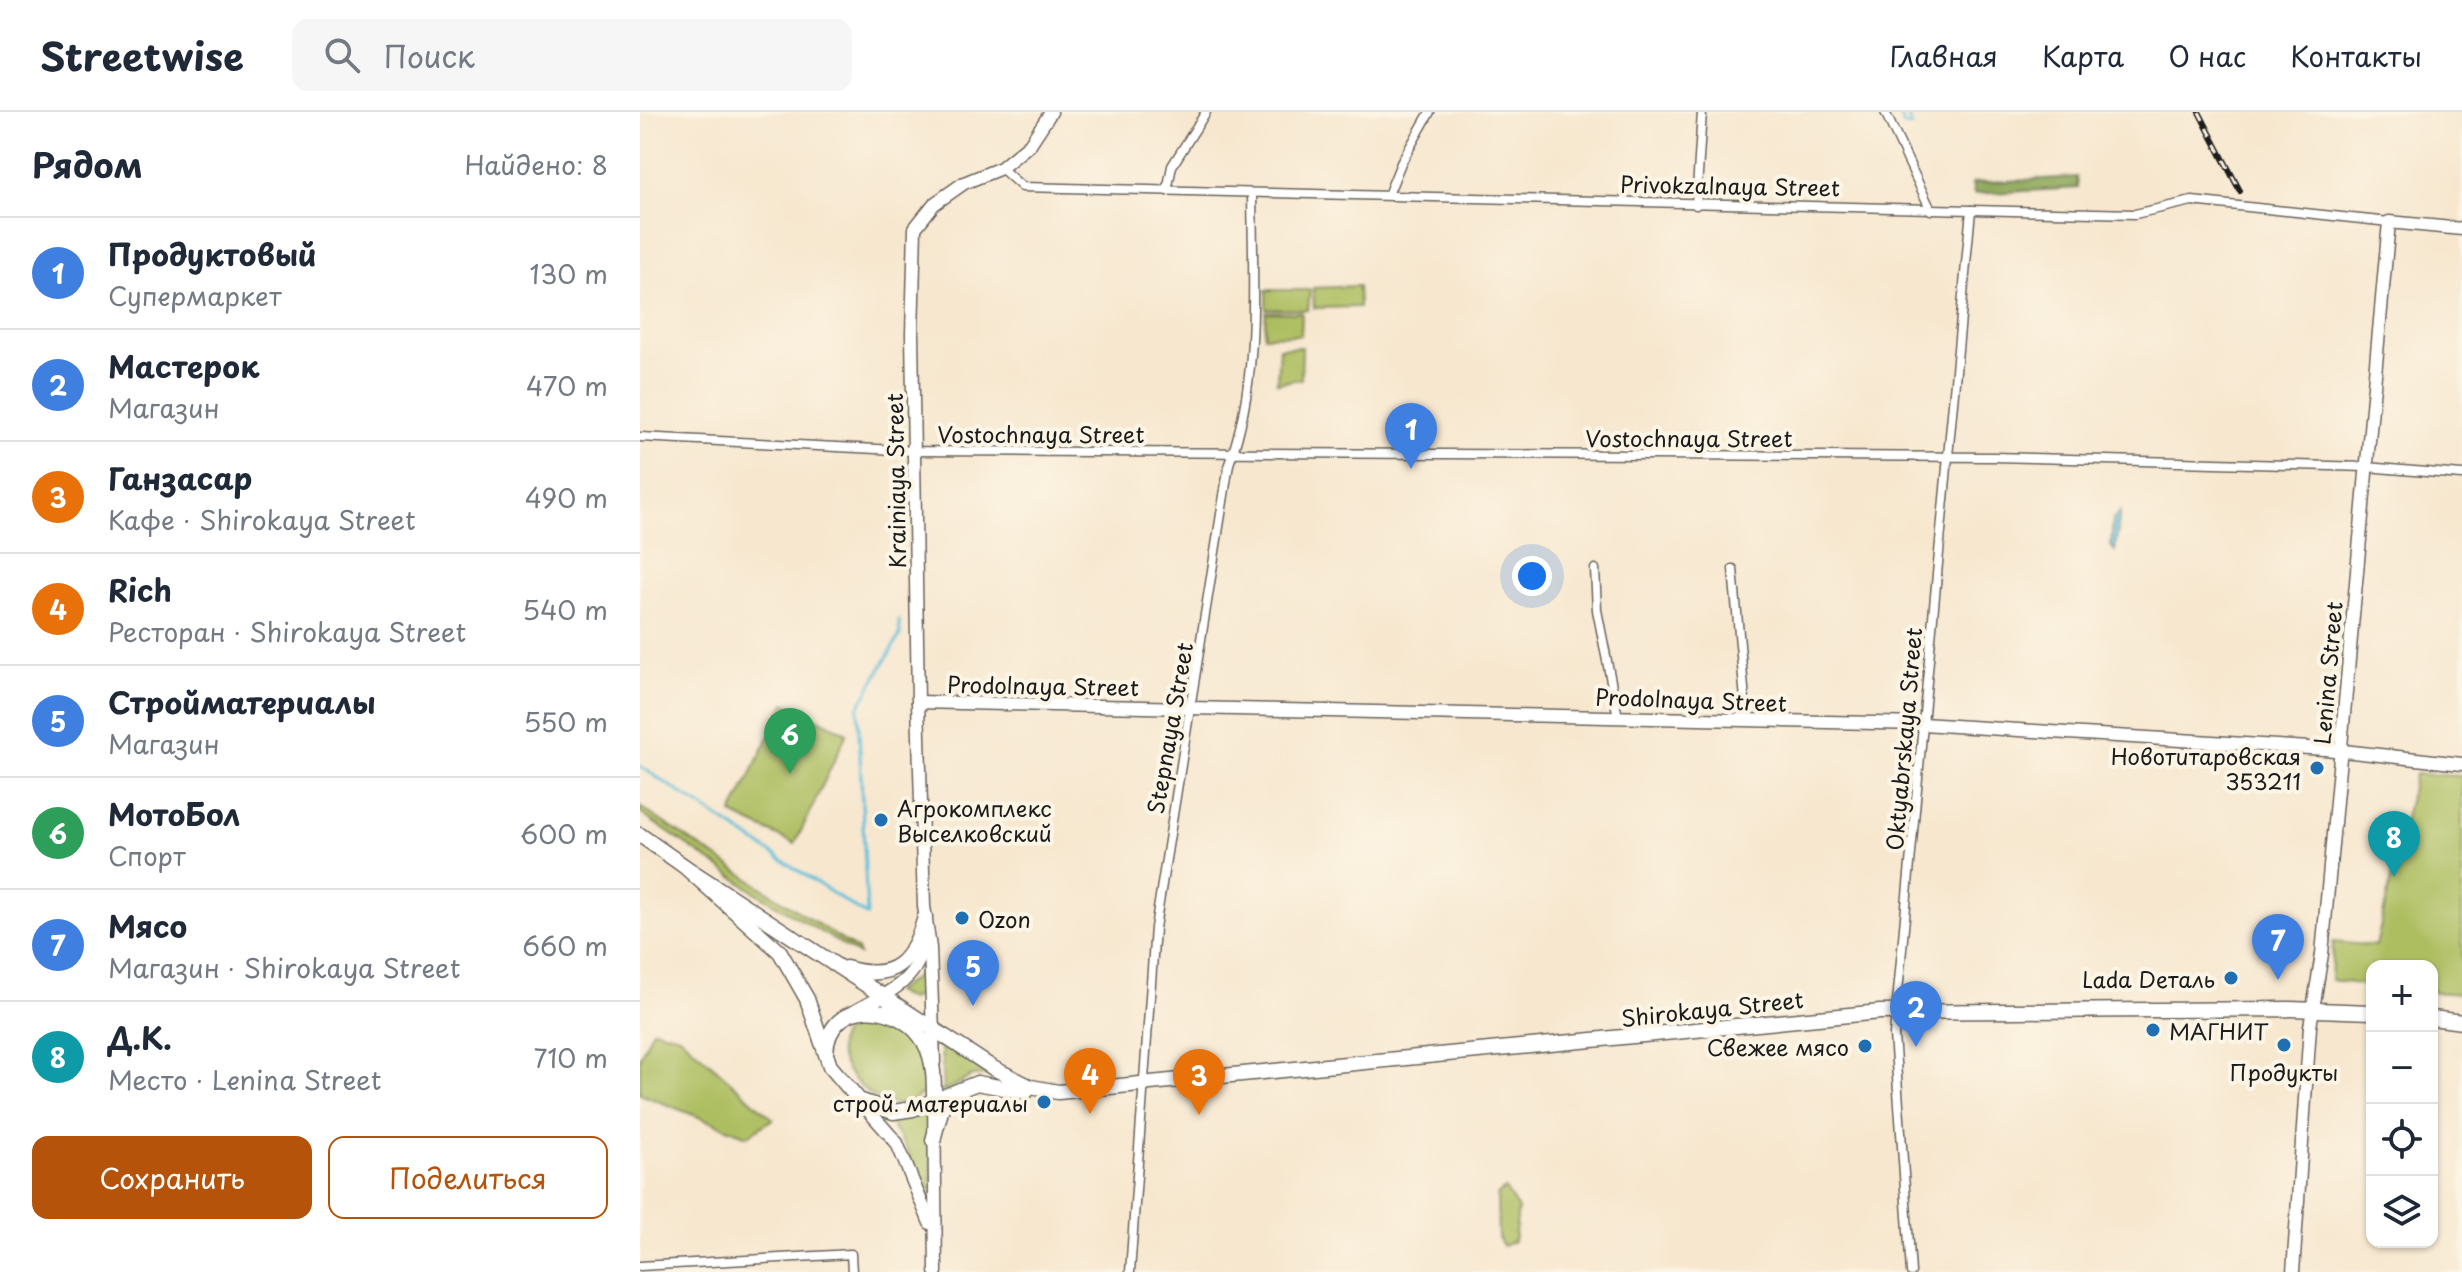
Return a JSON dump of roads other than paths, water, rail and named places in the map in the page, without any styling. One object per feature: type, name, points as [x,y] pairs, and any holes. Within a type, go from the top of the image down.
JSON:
[{"type":"main road","points":[[640,835],[934,1031],[1007,1076],[1031,1087],[1058,1092]]},
{"type":"main road","points":[[684,866],[780,952],[807,999],[826,1058],[840,1083],[859,1100],[893,1112],[913,1109],[977,1083],[1039,1095],[1058,1092]]},
{"type":"main road","points":[[837,965],[874,972],[896,967],[915,949],[925,917]]},
{"type":"main road","points":[[826,1058],[831,1031],[845,1016],[866,1008],[915,1018]]},
{"type":"main road","name":"Shirokaya Street","points":[[1058,1092],[1897,1011],[2313,1009],[2366,1012]]},
{"type":"main road","points":[[890,1014],[913,1027],[925,1044],[934,1081],[934,1099]]},
{"type":"main road","points":[[2438,1019],[2462,1022]]},
{"type":"main road","points":[[933,1140],[943,1104],[959,1088]]},
{"type":"street","name":"Krainiaya Street","points":[[925,917],[918,702],[915,228],[934,204],[964,183],[1001,168],[1030,144],[1051,112]]},
{"type":"street","points":[[1167,191],[1172,166],[1206,112]]},
{"type":"street","points":[[1388,195],[1401,163],[1430,112]]},
{"type":"street","points":[[1696,205],[1702,112]]},
{"type":"street","points":[[1885,112],[1931,210]]},
{"type":"street","name":"Privokzalnaya Street","points":[[1001,168],[1022,187],[2135,214],[2192,201],[2462,229]]},
{"type":"street","name":"Stepnaya Street","points":[[1130,1272],[1155,928],[1184,739],[1193,708],[1234,451],[1240,436],[1255,301],[1252,193]]},
{"type":"street","name":"Oktyabrskaya Street","points":[[1911,1272],[1894,1035],[1971,210]]},
{"type":"street","name":"Lenina Street","points":[[2293,1272],[2313,1009],[2389,222]]},
{"type":"street","name":"Vostochnaya Street","points":[[640,437],[916,451],[1948,457],[2366,467],[2462,475]]},
{"type":"street","points":[[1595,569],[1597,610],[1618,717]]},
{"type":"street","points":[[1733,569],[1747,721]]},
{"type":"street","name":"Prodolnaya Street","points":[[918,702],[1922,724],[2340,751],[2462,764]]},
{"type":"street","points":[[845,1016],[883,996],[915,971],[924,945],[925,917]]},
{"type":"street","points":[[925,917],[934,1031],[934,1081]]},
{"type":"street","points":[[934,1099],[936,1272]]},
{"type":"street","points":[[859,1100],[889,1132],[906,1161],[928,1213],[936,1250]]},
{"type":"street","points":[[640,1266],[851,1254],[852,1272]]},
{"type":"water","points":[[2120,512],[2115,551],[2111,546],[2113,519]]},
{"type":"waterway","points":[[1898,112],[1904,125],[1912,126],[1905,112]]},
{"type":"waterway","points":[[640,766],[867,916],[858,708],[900,635],[899,620]]},
{"type":"railway","points":[[2199,112],[2240,191]]},
{"type":"place","name":"Продуктовый","points":[[1411,469]]},
{"type":"place","name":"Новотитаровская 353211","points":[[2317,768]]},
{"type":"place","name":"МотоБол","points":[[790,774]]},
{"type":"place","name":"Агрокомплекс Выселковский","points":[[881,820]]},
{"type":"place","name":"Д.К.","points":[[2394,877]]},
{"type":"place","name":"Ozon","points":[[962,918]]},
{"type":"place","name":"Lada Dеталь","points":[[2231,978]]},
{"type":"place","name":"Мясо","points":[[2278,980]]},
{"type":"place","name":"Стройматериалы","points":[[973,1006]]},
{"type":"place","name":"МАГНИТ","points":[[2153,1030]]},
{"type":"place","name":"Продукты","points":[[2284,1045]]},
{"type":"place","name":"Свежее мясо","points":[[1865,1046]]},
{"type":"place","name":"Мастерок","points":[[1916,1047]]},
{"type":"place","name":"строй. материалы","points":[[1044,1102]]},
{"type":"place","name":"Rich","points":[[1090,1114]]},
{"type":"place","name":"Ганзасар","points":[[1199,1115]]}]
